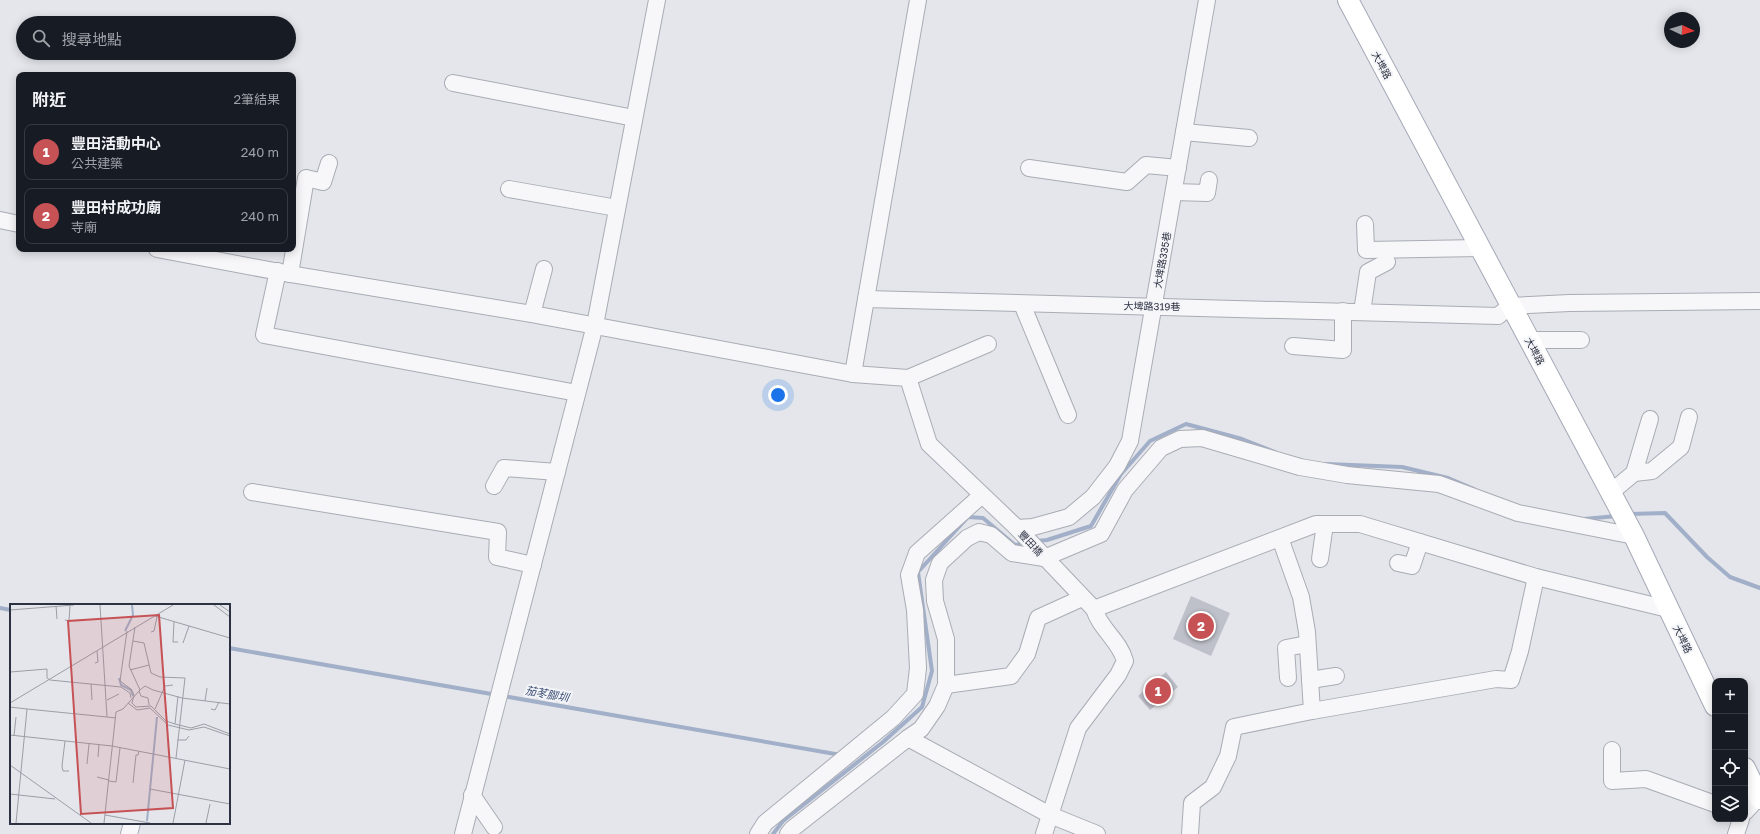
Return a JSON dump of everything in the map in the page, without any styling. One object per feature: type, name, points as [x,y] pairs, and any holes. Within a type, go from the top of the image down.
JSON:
[{"type":"main road","name":"大埤路","points":[[1348,0],[1634,536],[1712,700]]},
{"type":"main road","points":[[1748,774],[1760,798]]},
{"type":"street","points":[[462,834],[595,325],[657,0]]},
{"type":"street","points":[[853,374],[918,0]]},
{"type":"street","name":"大埤路335巷","points":[[1017,528],[1033,527],[1069,517],[1093,497],[1117,466],[1130,441],[1207,0]]},
{"type":"street","points":[[453,83],[634,118]]},
{"type":"street","points":[[1184,132],[1248,138]]},
{"type":"street","points":[[296,221],[306,178],[323,182],[329,163]]},
{"type":"street","points":[[1029,168],[1127,182],[1146,165],[1178,168]]},
{"type":"street","points":[[1174,192],[1207,193],[1209,180]]},
{"type":"street","points":[[509,190],[617,208]]},
{"type":"street","points":[[0,220],[16,223]]},
{"type":"street","points":[[1365,224],[1366,250],[1480,248]]},
{"type":"street","points":[[174,252],[595,325],[853,374],[908,378],[988,344]]},
{"type":"street","points":[[289,252],[284,272],[264,335],[577,393]]},
{"type":"street","points":[[1362,312],[1368,272],[1387,262]]},
{"type":"street","points":[[532,314],[544,269]]},
{"type":"street","name":"大埤路319巷","points":[[866,299],[1498,316],[1510,306]]},
{"type":"street","points":[[1510,306],[1569,303],[1760,301]]},
{"type":"street","points":[[1022,304],[1068,415]]},
{"type":"street","points":[[1293,346],[1343,350],[1343,312]]},
{"type":"street","points":[[1529,340],[1581,340]]},
{"type":"street","name":"豐田橋","points":[[908,378],[929,444],[1017,528],[1094,609]]},
{"type":"street","points":[[1610,493],[1634,473],[1652,471],[1681,447],[1689,417]]},
{"type":"street","points":[[1634,473],[1650,419]]},
{"type":"street","points":[[788,834],[792,829],[921,729],[937,706],[946,685],[946,639],[936,601],[934,580],[940,562],[967,538],[979,532],[991,535],[1012,553],[1044,558],[1101,534],[1126,490],[1161,448],[1180,439],[1202,438],[1300,467],[1347,475],[1439,484],[1518,513],[1634,536]]},
{"type":"street","points":[[494,486],[504,468],[557,472]]},
{"type":"street","points":[[252,492],[498,532],[497,557],[533,565]]},
{"type":"street","points":[[758,834],[766,823],[893,718],[915,694],[918,661],[915,610],[910,575],[917,553],[982,495]]},
{"type":"street","points":[[1044,834],[1078,728],[1118,675],[1125,661],[1123,651],[1096,618],[1094,609],[1316,524],[1360,524],[1536,577],[1668,608]]},
{"type":"street","points":[[1320,559],[1325,524]]},
{"type":"street","points":[[1280,538],[1301,597],[1308,644],[1312,711]]},
{"type":"street","points":[[1398,563],[1412,566],[1420,542]]},
{"type":"street","points":[[1190,834],[1192,803],[1213,787],[1228,756],[1234,727],[1312,711],[1496,679],[1511,680],[1520,651],[1536,577]]},
{"type":"street","points":[[946,685],[1012,676],[1027,654],[1038,618],[1082,598]]},
{"type":"street","points":[[1288,678],[1286,648],[1308,644]]},
{"type":"street","points":[[1310,680],[1336,676]]},
{"type":"street","points":[[908,738],[1050,815],[1097,834]]},
{"type":"street","points":[[1612,750],[1612,781],[1646,779],[1712,803]]},
{"type":"street","points":[[472,795],[494,827]]},
{"type":"street","points":[[1748,809],[1760,798]]},
{"type":"street","points":[[1736,834],[1740,822]]},
{"type":"street","points":[[129,834],[132,824]]},
{"type":"building","points":[[1191,596],[1230,613],[1211,656],[1173,639]]},
{"type":"building","points":[[1166,672],[1178,687],[1150,710],[1138,696]]},
{"type":"waterway","points":[[1036,541],[1047,540],[1091,526],[1121,474],[1150,441],[1186,424],[1242,439],[1275,452]]},
{"type":"waterway","points":[[1326,464],[1402,467],[1448,478],[1474,489]]},
{"type":"waterway","points":[[1630,514],[1665,513],[1707,557],[1730,577],[1760,588]]},
{"type":"waterway","points":[[1584,519],[1617,516]]},
{"type":"waterway","points":[[773,834],[783,821],[883,742],[922,707],[932,671],[918,572],[968,517],[983,518],[1015,545],[1026,543]]},
{"type":"waterway","name":"茄苳腳圳","points":[[0,608],[10,610]]},
{"type":"waterway","name":"茄苳腳圳","points":[[230,648],[497,695]]},
{"type":"waterway","name":"茄苳腳圳","points":[[503,696],[841,755]]},
{"type":"place","name":"豐田村成功廟","points":[[1201,626]]},
{"type":"place","name":"豐田活動中心","points":[[1158,691]]}]
